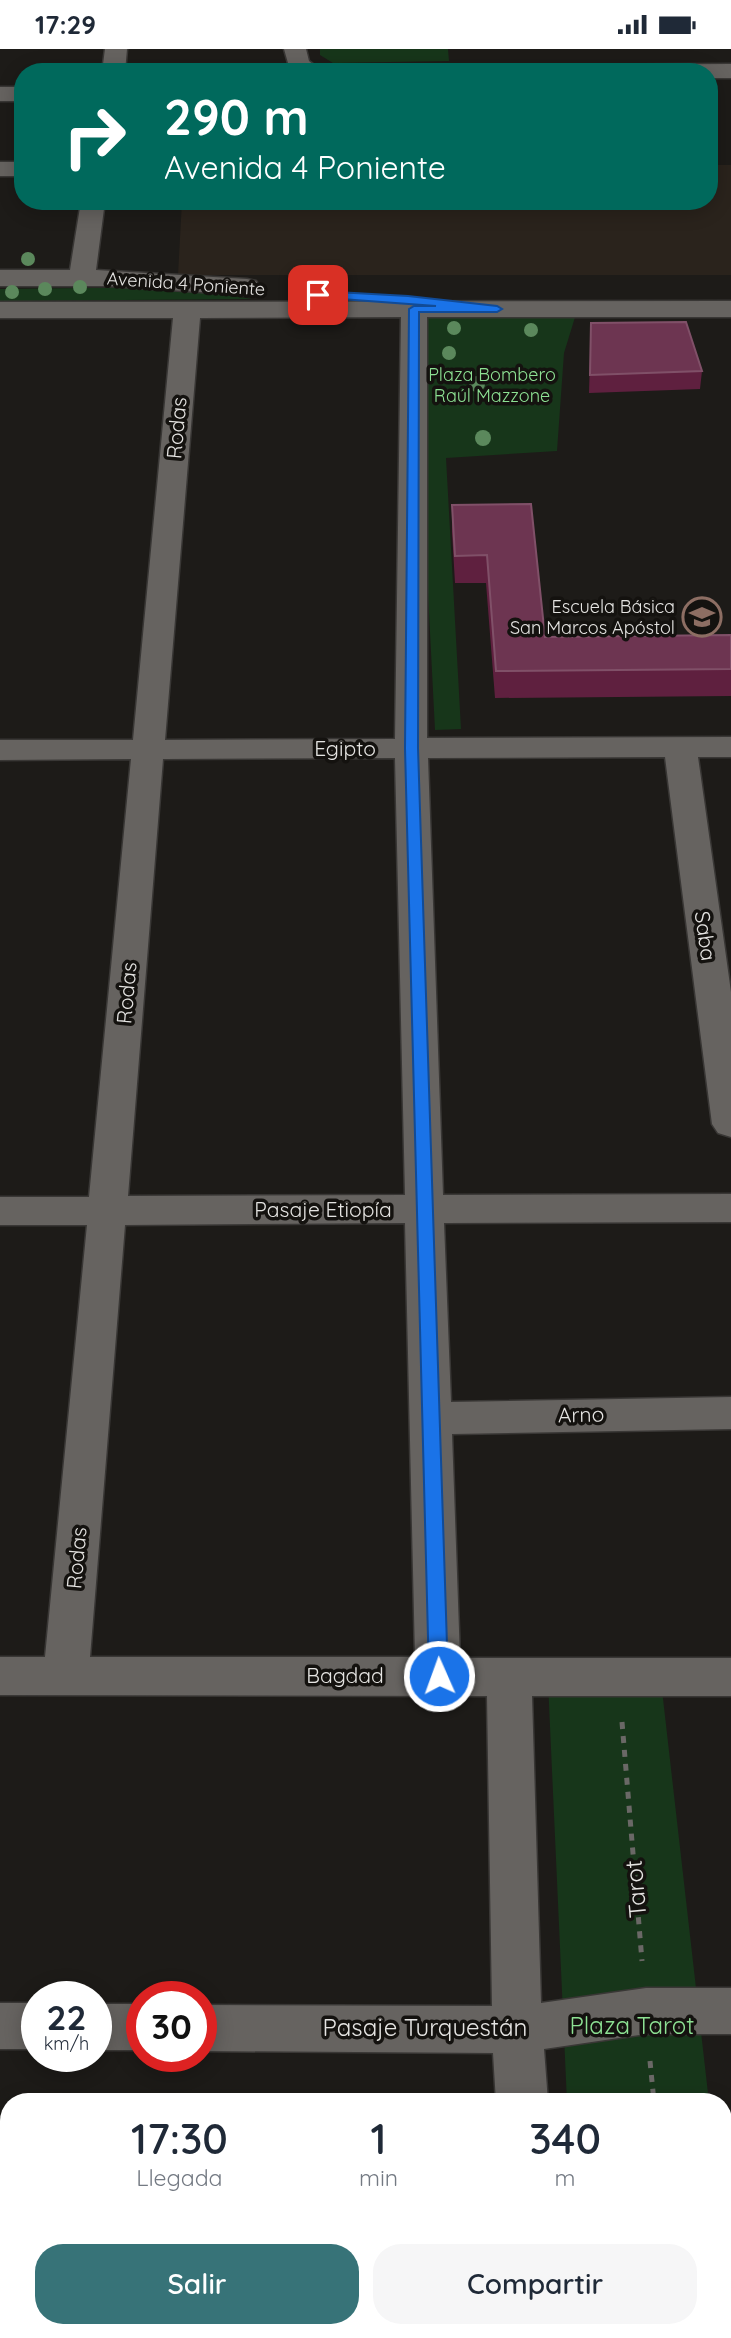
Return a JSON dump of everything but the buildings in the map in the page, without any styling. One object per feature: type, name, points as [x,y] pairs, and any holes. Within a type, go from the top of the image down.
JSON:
[{"type":"street","points":[[82,278],[92,210]]},
{"type":"street","name":"Avenida 4 Poniente","points":[[0,278],[188,282],[497,309]]},
{"type":"street","points":[[414,309],[411,748],[439,1676]]},
{"type":"street","name":"Avenida 4 Poniente","points":[[0,310],[731,309]]},
{"type":"street","name":"Rodas","points":[[66,1676],[187,310]]},
{"type":"street","name":"Saba","points":[[680,747],[731,1124]]},
{"type":"street","name":"Egipto","points":[[0,750],[731,747]]},
{"type":"street","name":"Pasaje Etiopía","points":[[0,1212],[731,1208]]},
{"type":"street","name":"Arno","points":[[431,1418],[731,1413]]},
{"type":"street","name":"Bagdad","points":[[0,1676],[731,1677]]},
{"type":"street","points":[[509,1677],[516,2030],[521,2093]]},
{"type":"street","name":"Pasaje Turquestán","points":[[217,2028],[516,2030],[646,2011],[731,2011]]},
{"type":"street","points":[[0,2026],[21,2026]]},
{"type":"path","name":"Tarot","points":[[619,1677],[653,2093]]},
{"type":"shaded area","points":[[718,165],[731,165],[731,275],[178,275],[182,210],[718,210]]},
{"type":"green space","points":[[320,49],[448,49],[449,61],[333,63],[320,55]]},
{"type":"green space","points":[[176,287],[252,299],[0,301],[0,289]]},
{"type":"green space","name":"Plaza Bombero Raúl Mazzone","points":[[576,314],[564,353],[557,451],[446,458],[461,729],[435,730],[422,476],[423,315]]},
{"type":"green space","name":"Plaza Tarot","points":[[661,1681],[708,2093],[567,2093],[548,1682]]},
{"type":"place","name":"Escuela Básica San Marcos Apóstol","points":[[702,617]]},
{"type":"route","points":[[318,295],[497,309],[414,309],[411,748],[439,1676]]}]
